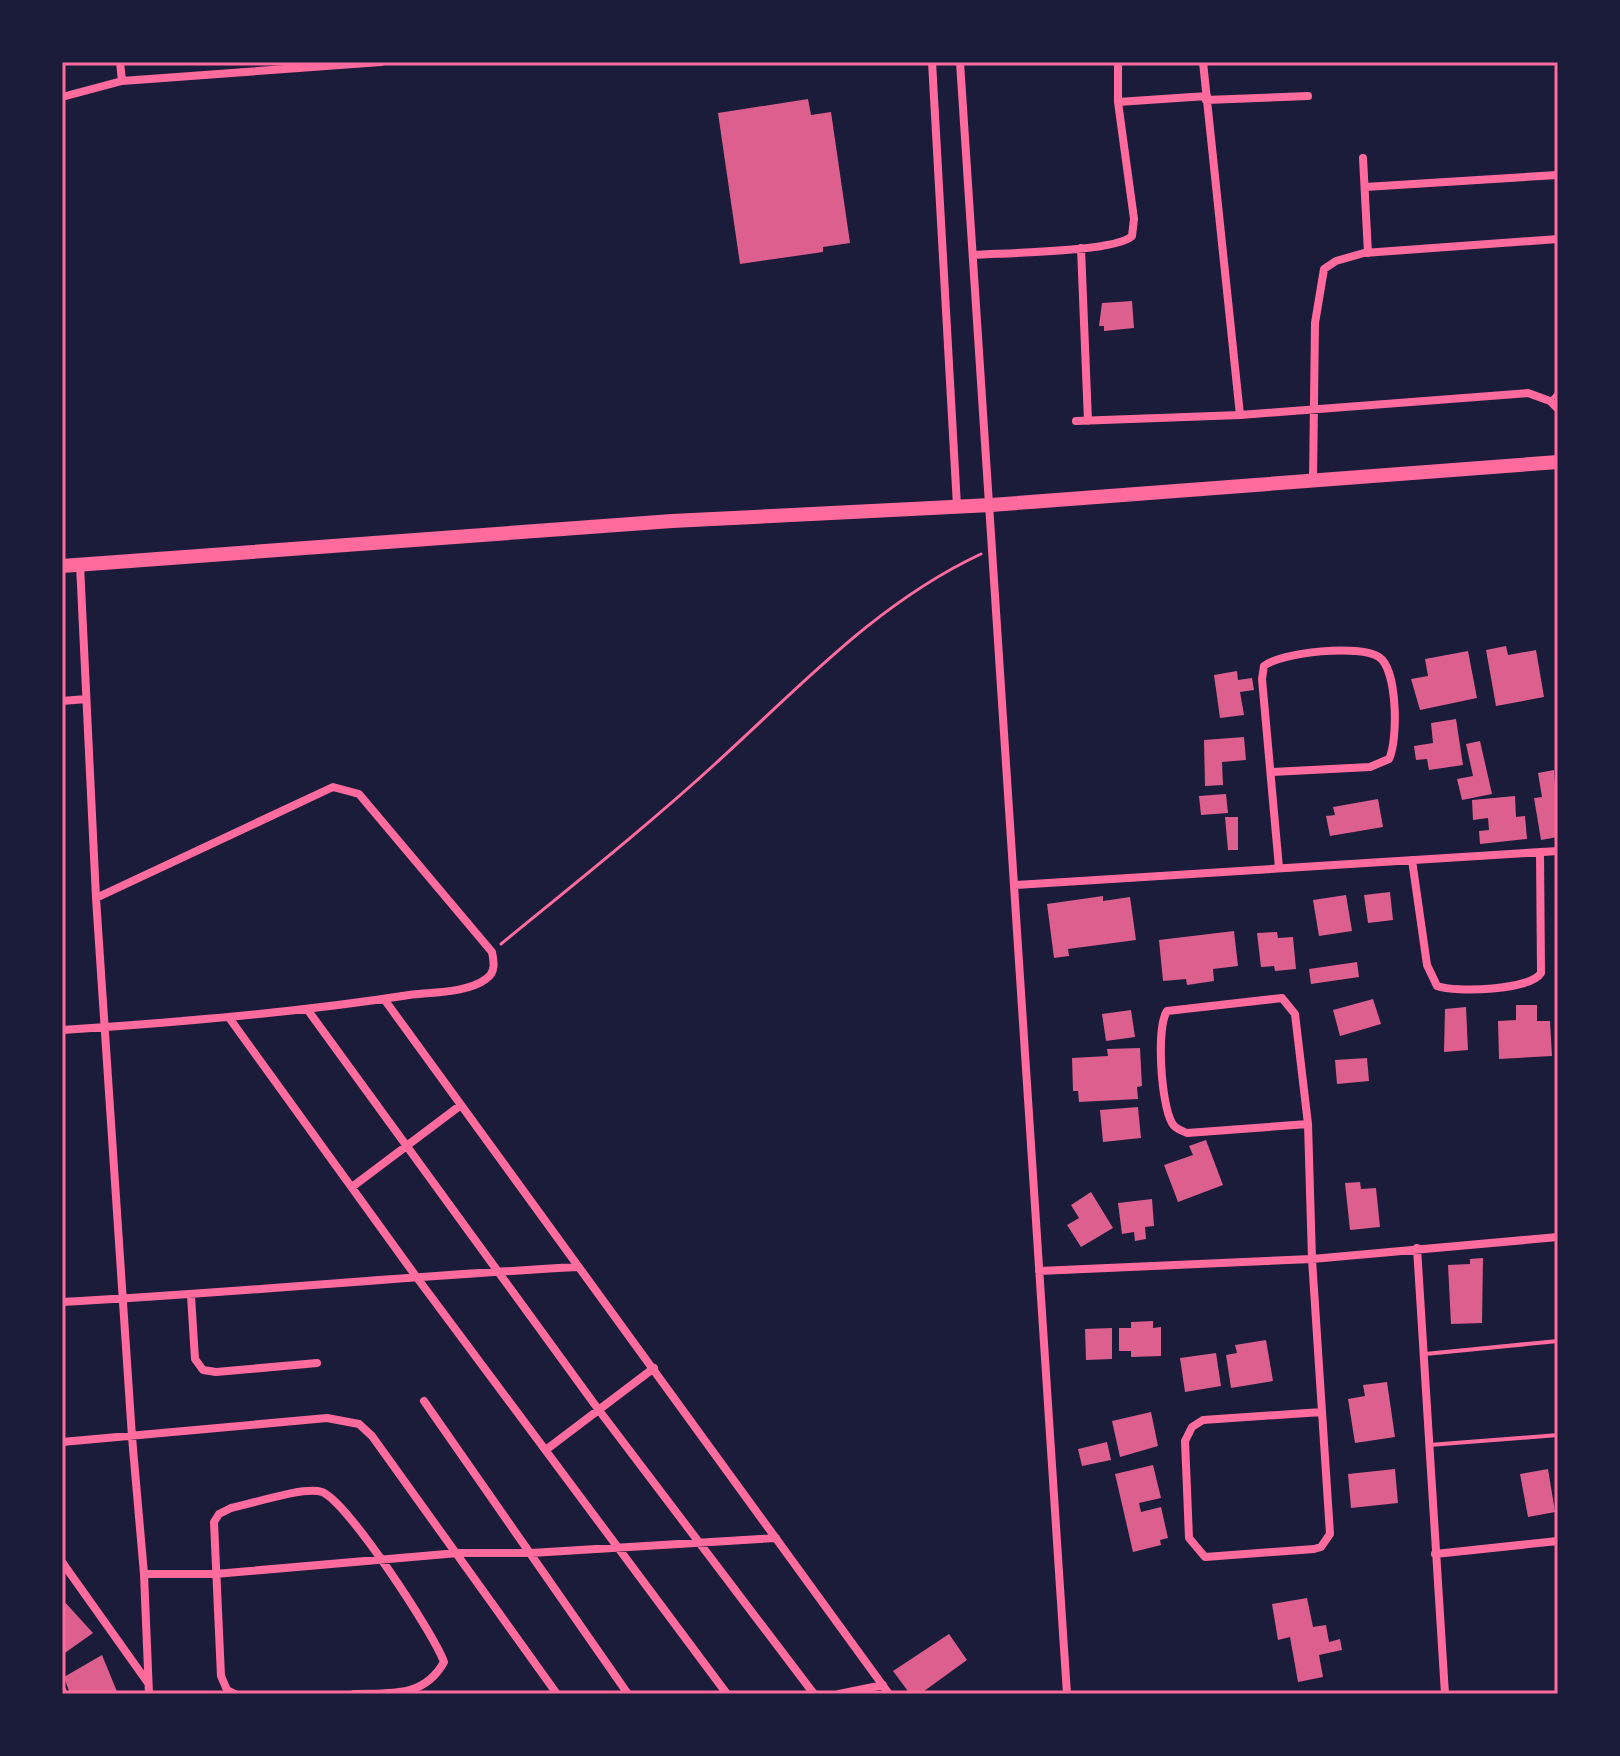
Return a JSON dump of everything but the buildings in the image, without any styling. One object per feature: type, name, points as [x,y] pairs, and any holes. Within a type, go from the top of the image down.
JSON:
[{"type":"highway","points":[[62,566],[672,521],[991,505],[1558,462]]},
{"type":"street","points":[[120,62],[122,81]]},
{"type":"street","points":[[62,97],[122,81],[280,66],[381,62]]},
{"type":"street","points":[[932,62],[957,506]]},
{"type":"street","points":[[960,62],[1067,1694]]},
{"type":"street","points":[[974,255],[1081,248],[1127,241],[1134,230],[1118,102],[1118,62]]},
{"type":"street","points":[[1203,62],[1240,415]]},
{"type":"street","points":[[1118,102],[1308,96]]},
{"type":"street","points":[[1363,158],[1368,253]]},
{"type":"street","points":[[1365,187],[1558,173],[1558,183]]},
{"type":"street","points":[[1313,481],[1315,323],[1324,269],[1336,261],[1368,253],[1558,239]]},
{"type":"street","points":[[1081,248],[1088,421]]},
{"type":"street","points":[[1076,421],[1240,415],[1528,393],[1550,401],[1558,409]]},
{"type":"street","points":[[80,565],[96,898],[144,1574],[149,1689]]},
{"type":"street","points":[[1272,772],[1370,767],[1389,759],[1395,737],[1395,706],[1385,663],[1379,656],[1364,652],[1291,654],[1264,666],[1262,679],[1279,868]]},
{"type":"street","points":[[62,701],[86,699]]},
{"type":"street","points":[[62,1030],[230,1019],[384,999],[475,985],[489,977],[495,965],[492,952],[359,794],[333,787],[96,898]]},
{"type":"street","points":[[1015,885],[1558,851]]},
{"type":"street","points":[[1412,860],[1427,965],[1437,986],[1460,990],[1531,982],[1541,973],[1540,852]]},
{"type":"street","points":[[1308,1124],[1187,1133],[1177,1129],[1169,1117],[1162,1069],[1162,1019],[1167,1011],[1282,998],[1289,1004],[1297,1028],[1308,1124],[1312,1259],[1322,1412],[1328,1540],[1314,1549],[1205,1557],[1194,1548],[1189,1538],[1185,1441],[1192,1427],[1203,1420],[1322,1412]]},
{"type":"street","points":[[384,999],[889,1694]]},
{"type":"street","points":[[307,1009],[598,1409],[814,1694]]},
{"type":"street","points":[[230,1019],[415,1275],[727,1694]]},
{"type":"street","points":[[352,1187],[461,1105]]},
{"type":"street","points":[[1039,1271],[1312,1259],[1558,1237],[1558,1244]]},
{"type":"street","points":[[1417,1248],[1445,1694]]},
{"type":"street","points":[[62,1302],[191,1296],[415,1275],[578,1267]]},
{"type":"street","points":[[191,1296],[195,1359],[203,1370],[216,1372],[317,1363]]},
{"type":"street","points":[[547,1449],[654,1368]]},
{"type":"street","points":[[424,1401],[628,1694]]},
{"type":"street","points":[[62,1442],[344,1419],[359,1424],[372,1436],[458,1553],[557,1694]]},
{"type":"street","points":[[235,1694],[227,1690],[221,1676],[214,1522],[219,1514],[311,1490],[333,1499],[419,1612],[437,1641],[444,1662],[436,1676],[420,1689],[354,1694]]},
{"type":"street","points":[[144,1574],[215,1574],[458,1553],[531,1553],[776,1538]]},
{"type":"street","points":[[1435,1554],[1558,1541]]},
{"type":"street","points":[[62,1562],[149,1689]]},
{"type":"street","points":[[839,1694],[883,1685]]},
{"type":"lane","points":[[1550,401],[1558,392]]},
{"type":"lane","points":[[1423,1354],[1558,1341]]},
{"type":"lane","points":[[1429,1445],[1558,1435]]},
{"type":"path","points":[[492,952],[694,782],[855,635],[952,568],[992,548]]}]
